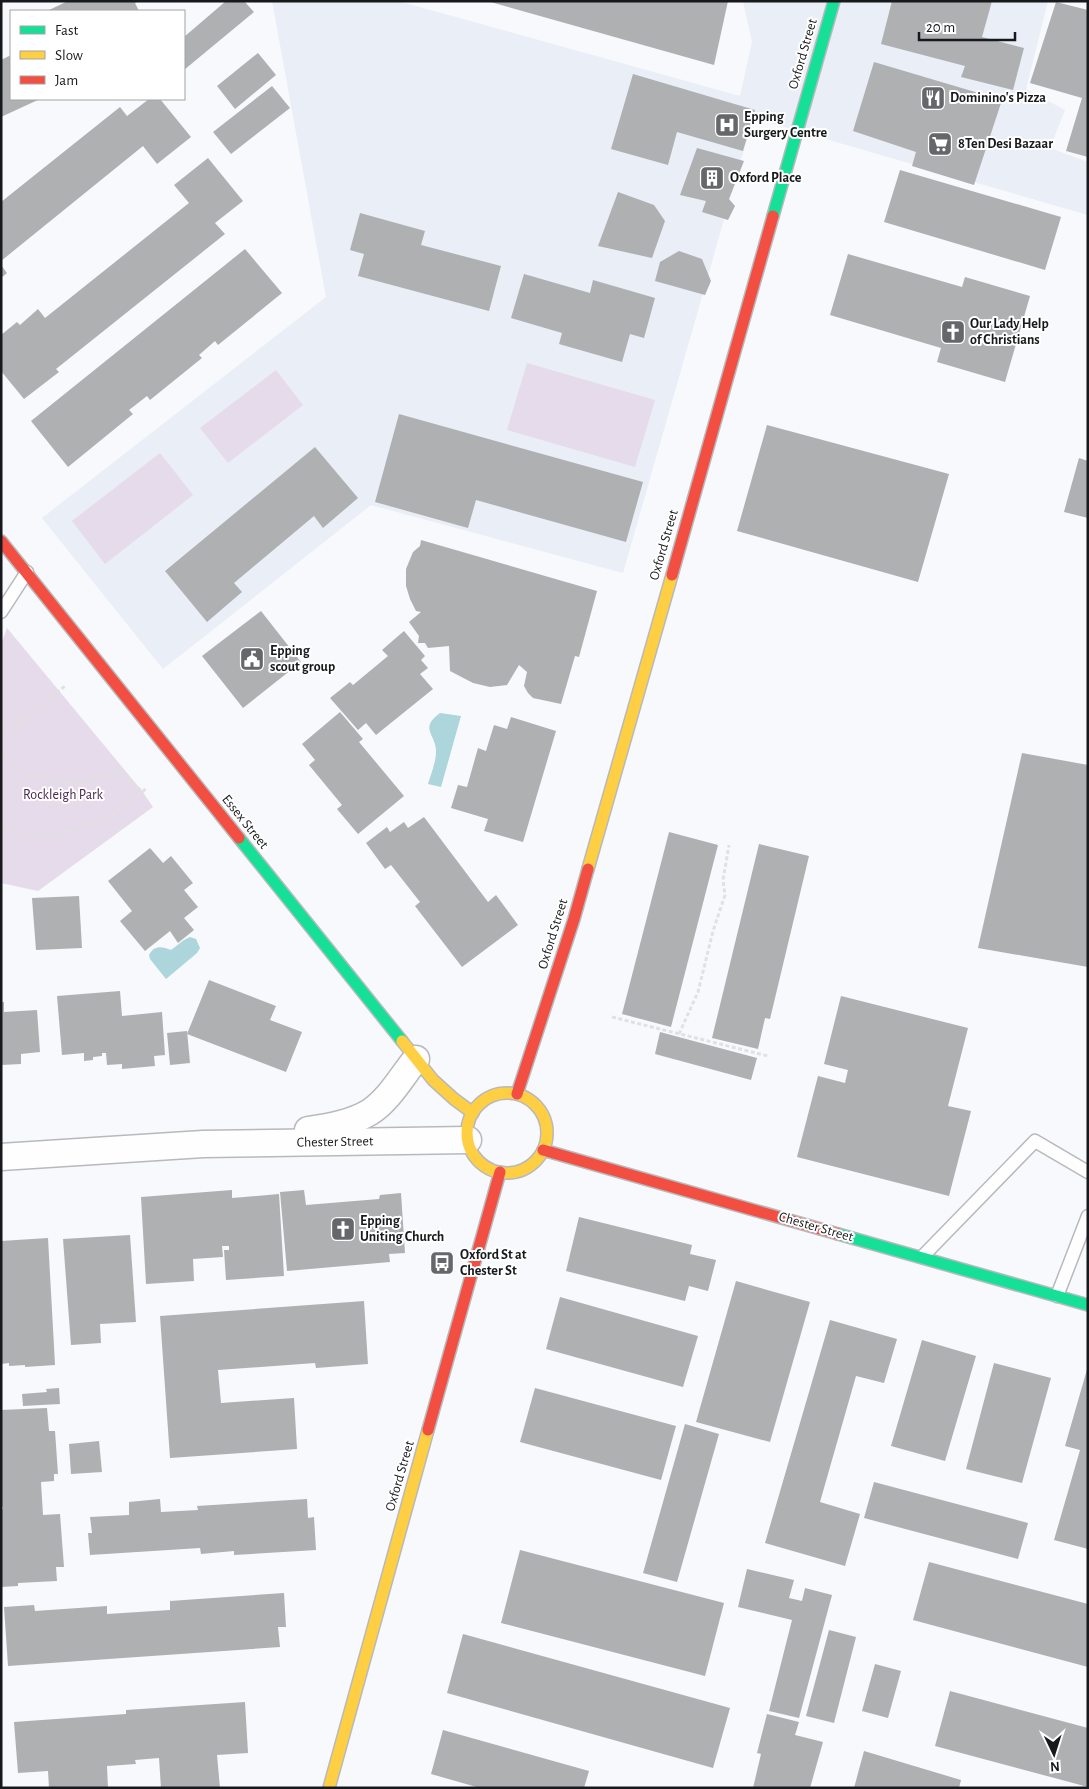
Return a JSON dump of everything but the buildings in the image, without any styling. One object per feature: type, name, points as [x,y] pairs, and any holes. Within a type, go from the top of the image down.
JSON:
[{"type":"street","name":"Oxford Street","points":[[517,1094],[574,919],[834,1]]},
{"type":"street","name":"Essex Street","points":[[1,542],[433,1080],[473,1113]]},
{"type":"street","name":"Chester Street","points":[[203,1144],[330,1127],[354,1119],[371,1111],[385,1099],[416,1059]]},
{"type":"street","points":[[496,1094],[517,1094],[528,1099],[537,1106],[547,1127],[547,1139],[543,1150],[536,1160],[526,1168],[513,1172],[500,1172],[489,1168],[479,1161],[472,1151],[468,1140],[469,1122],[473,1113],[479,1105],[496,1094]]},
{"type":"street","name":"Chester Street","points":[[1,1157],[203,1144],[468,1140]]},
{"type":"street","name":"Chester Street","points":[[543,1150],[1088,1305]]},
{"type":"street","name":"Oxford Street","points":[[329,1788],[500,1172]]},
{"type":"lane","points":[[1,612],[27,572]]},
{"type":"lane","points":[[922,1257],[1035,1141],[1088,1172]]},
{"type":"lane","points":[[1057,1296],[1088,1216]]},
{"type":"path","points":[[1,738],[65,686]]},
{"type":"path","points":[[1,751],[26,776],[78,784],[116,770],[142,791]]},
{"type":"path","points":[[1,823],[27,834],[50,836],[106,821],[147,788]]},
{"type":"path","points":[[679,1034],[698,992],[713,931],[725,895],[724,880],[729,845]]},
{"type":"path","points":[[612,1017],[768,1056]]},
{"type":"shaded area","points":[[272,1],[398,1],[740,96],[752,42],[743,1],[1048,1],[1026,89],[1065,110],[1050,148],[1088,162],[1088,215],[753,118],[623,573],[371,505],[163,669],[42,518],[326,297]]},
{"type":"green space","points":[[527,363],[655,400],[635,467],[507,430]]},
{"type":"green space","points":[[276,370],[303,405],[228,463],[200,428]]},
{"type":"green space","points":[[160,453],[193,495],[105,564],[72,521]]},
{"type":"green space","name":"Rockleigh Park","points":[[7,628],[142,791],[153,807],[38,891],[1,883],[1,645]]},
{"type":"water","points":[[440,713],[461,716],[441,787],[428,784],[436,752],[436,746],[429,728],[430,723]]},
{"type":"water","points":[[190,937],[196,939],[200,948],[197,953],[166,979],[149,955],[153,949],[158,947],[171,950]]},
{"type":"traffic: fast","points":[[773,216],[834,1]]},
{"type":"traffic: fast","points":[[239,838],[402,1041]]},
{"type":"traffic: fast","points":[[838,1234],[1088,1305]]},
{"type":"traffic: slow","points":[[588,869],[672,575]]},
{"type":"traffic: slow","points":[[402,1041],[433,1080],[473,1113]]},
{"type":"traffic: slow","points":[[507,1093],[522,1096],[535,1105],[544,1118],[547,1133],[544,1148],[535,1161],[522,1170],[507,1173],[492,1170],[479,1161],[470,1148],[467,1133],[470,1118],[479,1105],[492,1096],[507,1093]]},
{"type":"traffic: slow","points":[[329,1788],[428,1430]]},
{"type":"traffic: jam","points":[[672,575],[773,216]]},
{"type":"traffic: jam","points":[[1,541],[239,838]]},
{"type":"traffic: jam","points":[[517,1094],[574,919],[588,869]]},
{"type":"traffic: jam","points":[[543,1150],[838,1234]]},
{"type":"traffic: jam","points":[[428,1430],[500,1172]]},
{"type":"place","name":"Dominino's Pizza","points":[[933,98]]},
{"type":"place","name":"Epping Surgery Centre","points":[[727,125]]},
{"type":"place","name":"8Ten Desi Bazaar","points":[[940,144]]},
{"type":"place","name":"Oxford Place","points":[[712,178]]},
{"type":"place","name":"Our Lady Help of Christians","points":[[953,332]]},
{"type":"place","name":"Epping scout group","points":[[252,659]]},
{"type":"place","name":"Epping Uniting Church","points":[[343,1229]]},
{"type":"place","name":"Oxford St at Chester St","points":[[442,1263]]}]
